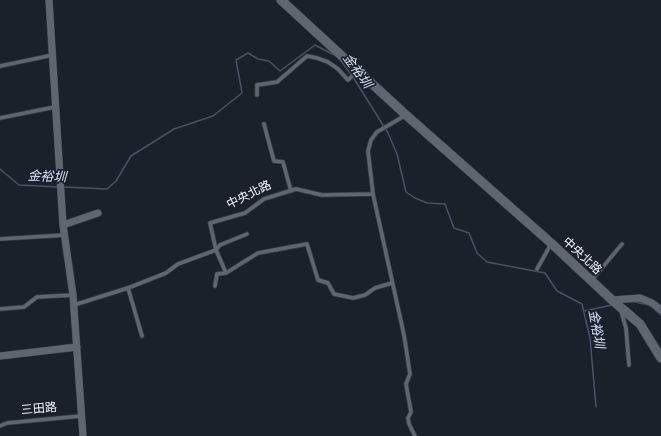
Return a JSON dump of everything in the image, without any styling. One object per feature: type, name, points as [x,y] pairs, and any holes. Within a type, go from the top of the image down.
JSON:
[{"type":"street","points":[[49,0],[63,225],[73,295],[83,436]]},
{"type":"street","name":"中央北路","points":[[281,0],[406,116],[551,243],[640,324],[661,358]]},
{"type":"street","points":[[63,225],[98,213]]},
{"type":"street","points":[[612,300],[640,298],[652,303],[661,310]]},
{"type":"street","points":[[0,356],[77,347]]},
{"type":"lane","points":[[0,66],[53,55]]},
{"type":"lane","points":[[257,96],[257,85],[277,82],[307,56],[328,62],[338,69],[348,80],[358,70]]},
{"type":"lane","points":[[0,118],[55,107]]},
{"type":"lane","points":[[406,116],[377,132],[371,140],[368,151],[373,194],[405,341],[410,374],[406,384],[411,412],[408,418],[409,424],[415,436]]},
{"type":"lane","points":[[264,124],[274,161],[283,162],[291,191]]},
{"type":"lane","name":"中央北路","points":[[216,250],[210,223],[244,213],[264,199],[296,190],[322,195],[373,194]]},
{"type":"lane","points":[[73,305],[128,288],[166,273],[178,264],[216,250],[220,245],[247,234]]},
{"type":"lane","points":[[0,239],[65,235]]},
{"type":"lane","points":[[537,269],[551,243]]},
{"type":"lane","points":[[215,286],[217,274],[226,273],[258,253],[307,244],[318,280],[328,283],[334,294],[353,298],[365,295],[375,288],[392,282]]},
{"type":"lane","points":[[591,281],[622,244]]},
{"type":"lane","points":[[216,250],[226,273]]},
{"type":"lane","points":[[128,288],[142,336]]},
{"type":"lane","points":[[0,309],[24,307],[37,297],[73,295]]},
{"type":"lane","points":[[620,306],[626,328],[629,365]]},
{"type":"lane","name":"三田路","points":[[0,426],[7,423],[81,416]]},
{"type":"waterway","name":"金裕圳","points":[[63,187],[107,189],[116,181],[131,156],[174,129],[213,116],[242,93],[236,60],[248,53],[258,59],[269,61],[280,71],[315,45],[336,56]]},
{"type":"waterway","name":"金裕圳","points":[[341,61],[353,77],[388,133],[397,154],[406,192],[427,203],[445,204],[454,228],[469,233],[477,253],[487,262],[545,273],[557,291],[582,304],[590,338],[596,407]]},
{"type":"waterway","name":"金裕圳","points":[[0,169],[19,185],[57,187]]},
{"type":"waterway","points":[[635,302],[649,305]]},
{"type":"waterway","points":[[584,311],[612,305]]},
{"type":"waterway","points":[[655,310],[661,315]]}]
